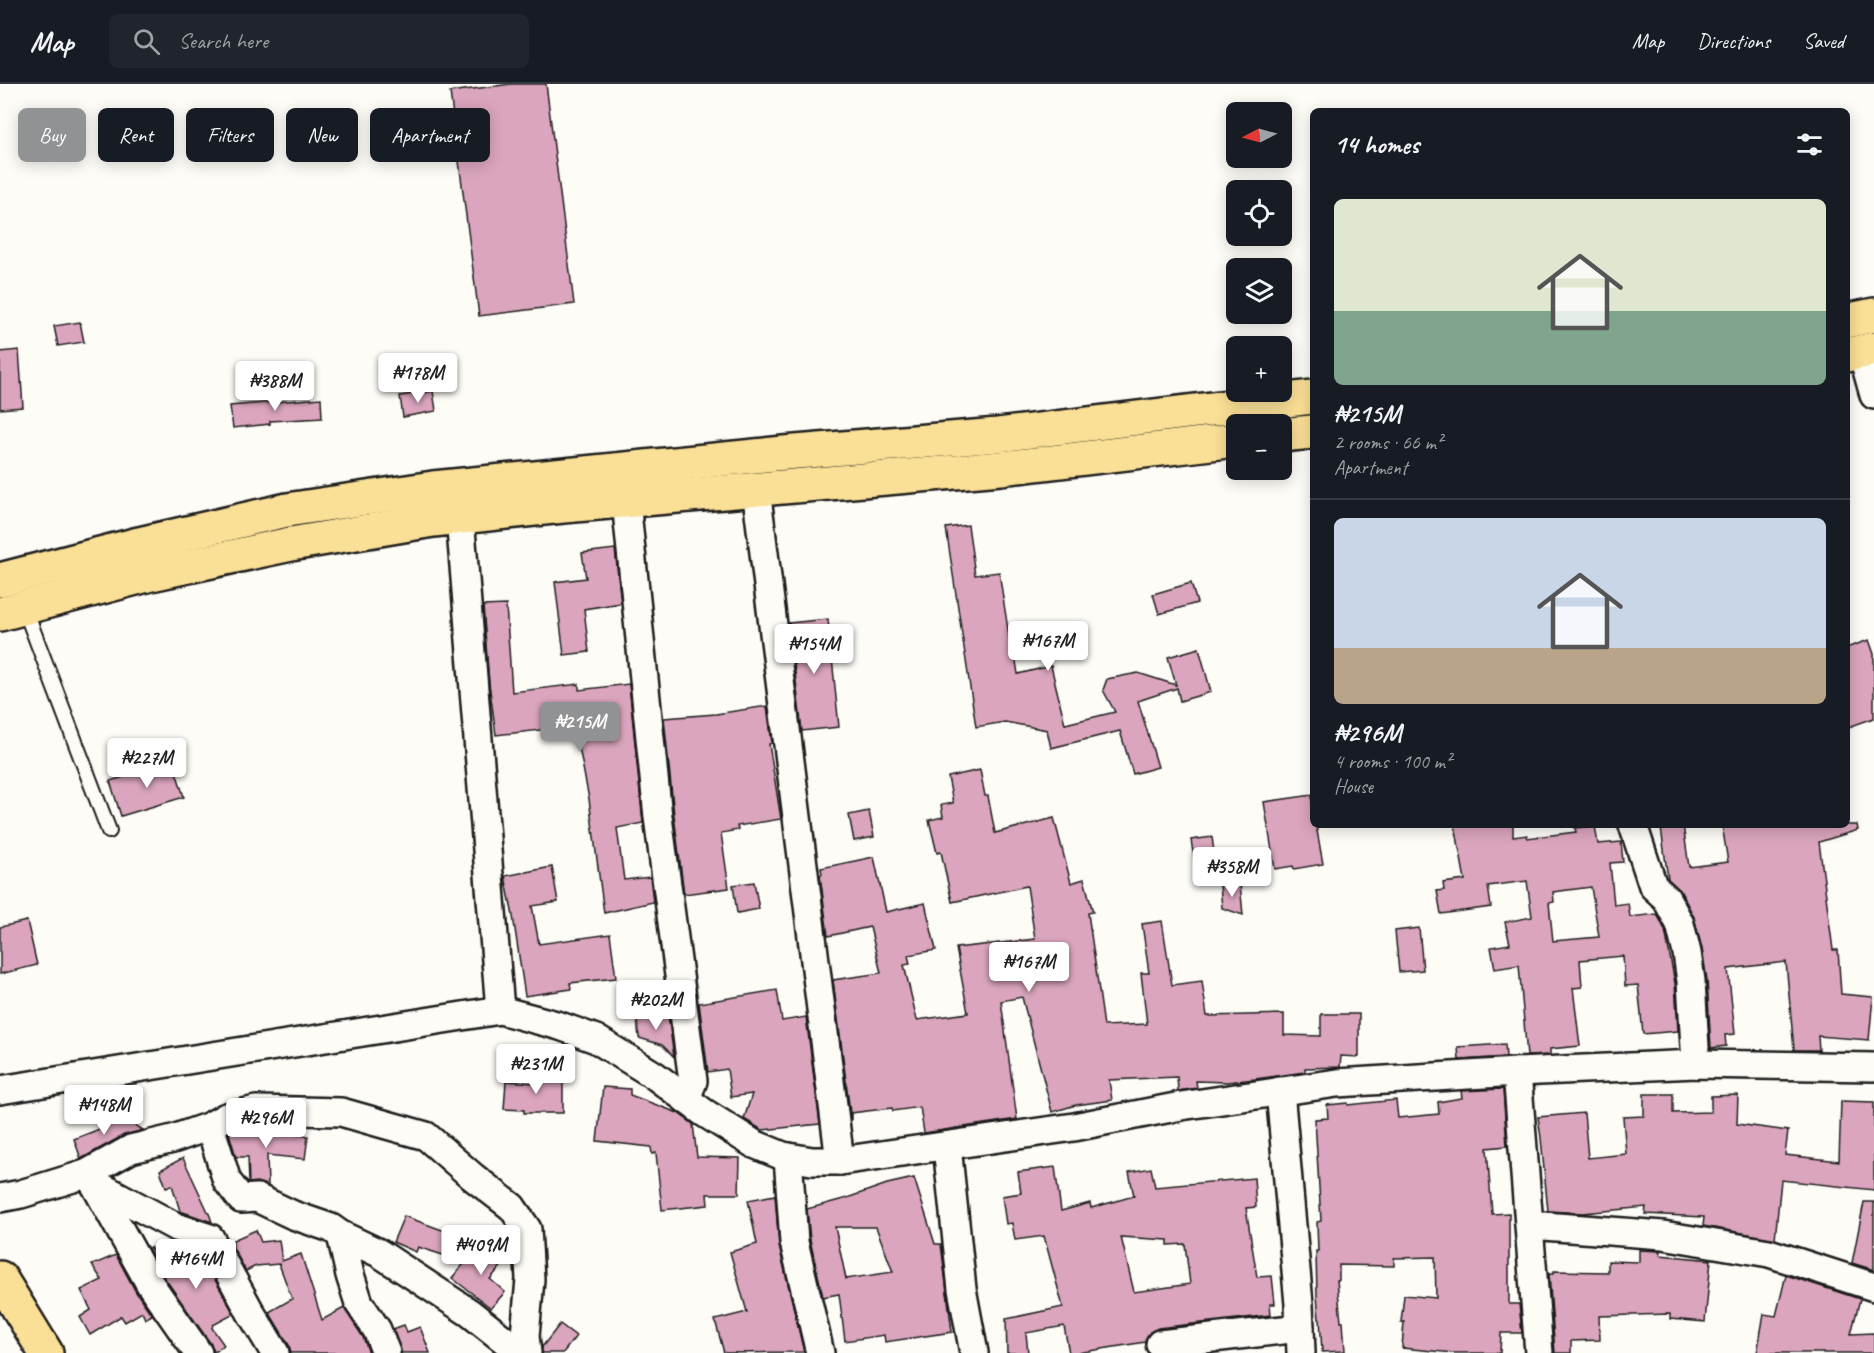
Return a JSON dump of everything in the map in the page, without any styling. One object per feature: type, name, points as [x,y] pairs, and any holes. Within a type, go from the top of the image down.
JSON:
[{"type":"main road","points":[[1850,320],[1874,315]]},
{"type":"main road","points":[[0,580],[140,544],[287,510],[433,488],[998,435],[1310,398]]},
{"type":"main road","points":[[1292,434],[1310,432]]},
{"type":"main road","points":[[12,611],[151,574],[291,544],[433,520],[1001,468],[1226,442]]},
{"type":"main road","points":[[0,1278],[46,1353]]},
{"type":"main road","points":[[0,1321],[20,1353]]},
{"type":"street","points":[[1861,352],[1874,395]]},
{"type":"street","points":[[756,489],[840,1161]]},
{"type":"street","points":[[626,501],[658,817],[693,1081],[686,1099]]},
{"type":"street","points":[[460,518],[500,1010]]},
{"type":"street","points":[[1634,828],[1653,886],[1666,898],[1680,924],[1691,981],[1696,1064]]},
{"type":"street","points":[[0,1090],[500,1010],[560,1026],[596,1039],[654,1075],[703,1112],[754,1144],[788,1157],[812,1161],[840,1161],[1074,1127],[1181,1106],[1337,1083],[1696,1064],[1874,1067]]},
{"type":"street","points":[[1517,1072],[1539,1353]]},
{"type":"street","points":[[1160,1344],[1300,1340],[1280,1091]]},
{"type":"street","points":[[0,1198],[90,1179],[131,1149],[173,1139],[210,1126],[226,1117],[256,1110],[341,1112],[426,1136],[512,1207],[527,1230],[530,1279],[525,1336],[527,1353]]},
{"type":"street","points":[[210,1126],[227,1181],[241,1198],[257,1198],[293,1215],[331,1228],[380,1253],[470,1313],[521,1353]]},
{"type":"street","points":[[947,1146],[962,1289],[974,1353]]},
{"type":"street","points":[[788,1157],[794,1242],[819,1353]]},
{"type":"street","points":[[90,1179],[150,1284],[198,1353]]},
{"type":"street","points":[[90,1179],[176,1227],[210,1238],[250,1313],[275,1353]]},
{"type":"street","points":[[1530,1225],[1663,1235],[1769,1253],[1874,1287]]},
{"type":"street","points":[[341,1235],[359,1303],[377,1330],[386,1353]]},
{"type":"lane","points":[[12,611],[109,831]]},
{"type":"building","points":[[511,84],[546,84],[574,304],[479,316],[459,162],[490,162],[490,108],[452,108],[450,92]]},
{"type":"building","points":[[80,322],[84,342],[58,346],[54,326]]},
{"type":"building","points":[[19,350],[23,407],[0,409],[0,352]]},
{"type":"building","points":[[433,391],[436,411],[403,417],[400,396]]},
{"type":"building","points":[[321,398],[322,418],[270,421],[270,424],[233,428],[230,406]]},
{"type":"building","points":[[968,525],[975,575],[999,572],[1012,655],[1015,655],[1018,674],[1051,666],[1065,724],[1115,712],[1103,690],[1107,679],[1138,673],[1176,685],[1168,657],[1199,648],[1211,692],[1180,701],[1177,688],[1138,701],[1158,767],[1133,774],[1120,731],[1051,748],[1047,730],[1005,722],[976,727],[946,528]]},
{"type":"building","points":[[615,549],[621,603],[584,609],[589,652],[564,655],[555,582],[586,578],[582,553]]},
{"type":"building","points":[[1191,583],[1197,603],[1159,614],[1153,594]]},
{"type":"building","points":[[506,605],[512,692],[579,684],[579,690],[629,684],[643,823],[617,828],[624,880],[650,877],[653,902],[604,913],[589,799],[575,726],[496,735],[483,606]]},
{"type":"building","points":[[828,619],[839,727],[802,731],[789,623]]},
{"type":"building","points":[[1869,640],[1874,654],[1874,718],[1850,727],[1850,647]]},
{"type":"building","points":[[767,706],[772,743],[769,744],[781,819],[737,826],[738,830],[721,833],[729,888],[684,894],[664,718],[716,714]]},
{"type":"building","points":[[173,762],[184,797],[121,816],[110,781]]},
{"type":"building","points":[[980,770],[995,833],[1054,818],[1071,883],[1084,879],[1093,912],[1088,913],[1104,1026],[1147,1024],[1141,973],[1149,973],[1142,924],[1162,921],[1172,985],[1202,981],[1207,1016],[1284,1014],[1284,1035],[1321,1036],[1321,1014],[1359,1014],[1359,1057],[1341,1056],[1340,1067],[1305,1068],[1305,1072],[1227,1082],[1196,1081],[1197,1088],[1178,1091],[1177,1077],[1109,1080],[1112,1100],[1076,1105],[1052,1112],[1022,997],[1001,1001],[1017,1119],[924,1133],[920,1107],[851,1113],[851,1120],[833,980],[881,973],[870,927],[828,936],[821,868],[874,857],[886,912],[925,903],[936,950],[908,955],[910,964],[904,965],[917,1020],[968,1013],[956,948],[1035,939],[1027,886],[952,902],[941,852],[937,853],[929,820],[943,817],[941,805],[953,803],[948,777]]},
{"type":"building","points":[[1310,795],[1310,828],[1317,828],[1323,864],[1294,869],[1293,866],[1275,869],[1264,802]]},
{"type":"building","points":[[869,811],[874,837],[854,841],[849,815]]},
{"type":"building","points":[[1850,825],[1857,825],[1858,830],[1819,842],[1833,950],[1838,950],[1841,994],[1873,997],[1869,1040],[1818,1036],[1819,1050],[1794,1050],[1786,962],[1728,969],[1735,1034],[1725,1035],[1726,1046],[1711,1048],[1707,980],[1694,917],[1680,890],[1668,879],[1661,828],[1683,828],[1689,867],[1728,862],[1722,828],[1850,828]]},
{"type":"building","points":[[1456,828],[1513,828],[1513,837],[1527,835],[1527,838],[1576,832],[1575,828],[1595,828],[1598,844],[1621,842],[1623,862],[1610,863],[1614,905],[1628,903],[1630,917],[1657,914],[1665,930],[1675,983],[1678,1031],[1643,1034],[1638,985],[1625,986],[1623,956],[1580,960],[1582,987],[1573,988],[1580,1046],[1550,1049],[1550,1055],[1527,1056],[1519,965],[1495,969],[1491,947],[1510,944],[1505,922],[1532,917],[1527,881],[1488,886],[1491,907],[1441,914],[1437,891],[1444,890],[1443,883],[1465,880]],"holes":[[[1591,887],[1599,937],[1553,941],[1549,903],[1554,902],[1553,892]]]},
{"type":"building","points":[[1212,837],[1217,875],[1197,878],[1191,840]]},
{"type":"building","points":[[552,867],[558,902],[532,906],[539,944],[610,934],[616,978],[570,983],[571,989],[525,996],[505,876]]},
{"type":"building","points":[[754,882],[759,909],[737,913],[733,885]]},
{"type":"building","points":[[1240,884],[1243,915],[1222,908],[1220,885]]},
{"type":"building","points":[[27,921],[37,965],[0,974],[0,927]]},
{"type":"building","points":[[1419,928],[1423,970],[1399,972],[1395,931]]},
{"type":"building","points":[[777,990],[782,1021],[806,1017],[820,1124],[762,1130],[744,1119],[752,1094],[731,1097],[727,1069],[708,1072],[699,1003]]},
{"type":"building","points":[[668,1015],[674,1057],[662,1045],[639,1038],[637,1019]]},
{"type":"building","points":[[1505,1044],[1506,1057],[1459,1060],[1458,1047]]},
{"type":"building","points":[[535,1075],[563,1075],[563,1113],[524,1113],[524,1110],[504,1109],[506,1081],[535,1083]]},
{"type":"building","points":[[603,1087],[630,1089],[630,1095],[678,1113],[693,1124],[697,1157],[740,1158],[739,1194],[707,1194],[708,1205],[662,1210],[656,1153],[652,1154],[651,1147],[597,1141]]},
{"type":"building","points":[[1503,1089],[1507,1146],[1487,1148],[1492,1214],[1509,1213],[1509,1304],[1519,1304],[1522,1333],[1501,1333],[1500,1353],[1454,1353],[1402,1348],[1404,1322],[1401,1322],[1404,1295],[1436,1298],[1435,1257],[1394,1258],[1394,1266],[1339,1265],[1339,1280],[1337,1280],[1345,1351],[1322,1352],[1317,1296],[1317,1222],[1321,1221],[1315,1119],[1328,1118],[1327,1105],[1396,1100],[1398,1118],[1439,1114],[1438,1102],[1462,1098],[1461,1091]]},
{"type":"building","points":[[1644,1094],[1673,1094],[1673,1113],[1711,1112],[1711,1096],[1738,1095],[1737,1124],[1788,1131],[1785,1155],[1839,1161],[1841,1101],[1874,1102],[1874,1190],[1781,1180],[1775,1239],[1703,1226],[1704,1217],[1645,1214],[1646,1207],[1583,1213],[1548,1211],[1538,1117],[1584,1113],[1588,1158],[1626,1154],[1623,1117],[1644,1116]]},
{"type":"building","points":[[122,1117],[143,1130],[124,1135],[81,1159],[74,1139],[110,1125],[109,1120]]},
{"type":"building","points":[[266,1126],[266,1131],[308,1136],[305,1159],[267,1155],[268,1186],[257,1182],[249,1183],[248,1157],[236,1157],[229,1133]]},
{"type":"building","points":[[183,1158],[212,1222],[180,1211],[172,1185],[166,1187],[160,1170]]},
{"type":"building","points":[[1055,1167],[1061,1211],[1090,1203],[1091,1208],[1134,1196],[1129,1172],[1151,1168],[1155,1187],[1254,1178],[1256,1207],[1246,1208],[1257,1277],[1272,1276],[1275,1304],[1270,1304],[1271,1315],[1158,1328],[1150,1332],[1145,1342],[1077,1353],[1069,1353],[1064,1326],[1026,1333],[1028,1353],[1007,1353],[1006,1319],[1063,1307],[1044,1236],[1015,1240],[1012,1223],[1006,1224],[1002,1196],[1021,1193],[1018,1172]],"holes":[[[1121,1237],[1168,1240],[1168,1245],[1185,1244],[1190,1284],[1134,1292]]]},
{"type":"building","points":[[914,1178],[935,1244],[941,1244],[952,1332],[885,1342],[884,1335],[845,1341],[839,1294],[823,1297],[810,1240],[807,1209]],"holes":[[[835,1227],[876,1227],[893,1272],[846,1279]]]},
{"type":"building","points":[[775,1195],[779,1246],[804,1352],[724,1353],[715,1320],[747,1312],[730,1252],[757,1244],[748,1200]]},
{"type":"building","points":[[1864,1202],[1874,1202],[1874,1270],[1852,1263]]},
{"type":"building","points":[[404,1216],[453,1234],[446,1256],[418,1247],[416,1252],[393,1242]]},
{"type":"building","points":[[256,1230],[261,1242],[279,1240],[282,1261],[301,1254],[322,1320],[344,1308],[363,1337],[369,1353],[291,1353],[289,1345],[269,1312],[292,1299],[279,1264],[256,1266],[246,1271],[233,1248],[233,1240]]},
{"type":"building","points":[[481,1243],[504,1263],[490,1279],[505,1292],[491,1308],[452,1278]]},
{"type":"building","points":[[182,1246],[199,1251],[234,1314],[213,1325],[212,1328],[224,1345],[214,1352],[211,1344],[163,1276],[148,1248],[150,1247],[158,1261]]},
{"type":"building","points":[[1639,1250],[1660,1251],[1660,1255],[1711,1260],[1705,1322],[1670,1319],[1670,1314],[1599,1316],[1600,1340],[1571,1341],[1571,1353],[1555,1353],[1549,1274],[1554,1274],[1554,1271],[1608,1272],[1608,1261],[1639,1262]]},
{"type":"building","points":[[116,1255],[136,1292],[152,1315],[145,1319],[142,1312],[125,1322],[121,1316],[90,1335],[80,1317],[91,1310],[81,1290],[102,1280],[92,1265]]},
{"type":"building","points":[[1786,1275],[1860,1299],[1851,1334],[1874,1333],[1874,1353],[1757,1353],[1764,1314],[1776,1316]]},
{"type":"building","points":[[560,1324],[576,1336],[563,1353],[542,1353],[542,1347]]},
{"type":"building","points":[[404,1325],[407,1332],[420,1327],[430,1353],[401,1353],[393,1329]]}]
